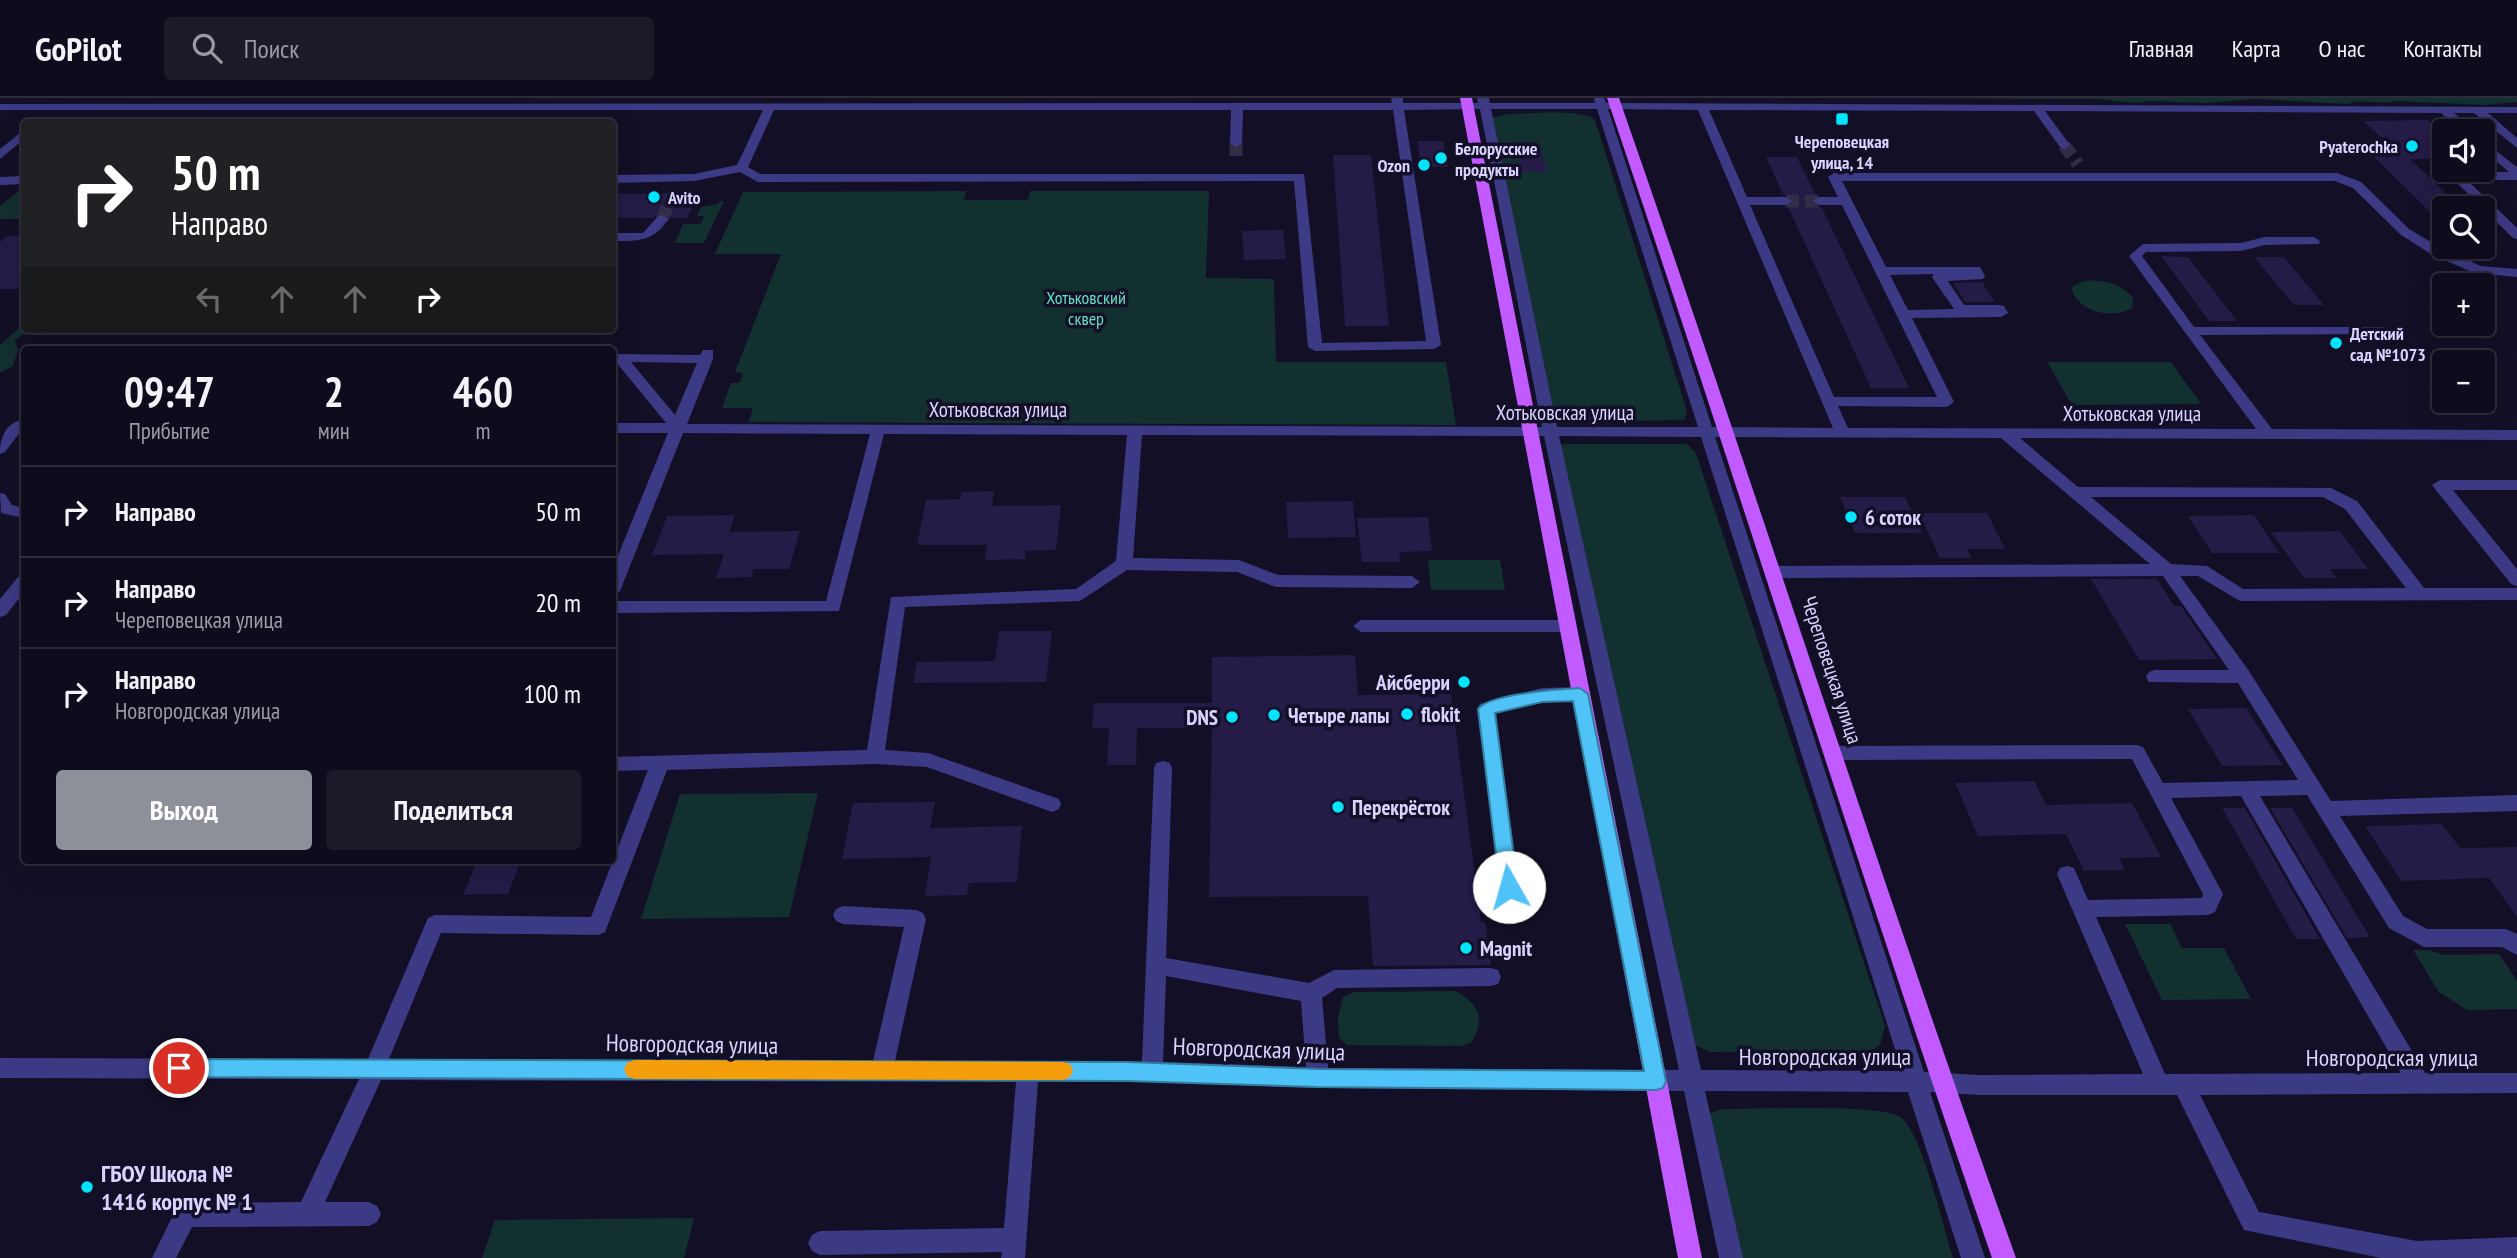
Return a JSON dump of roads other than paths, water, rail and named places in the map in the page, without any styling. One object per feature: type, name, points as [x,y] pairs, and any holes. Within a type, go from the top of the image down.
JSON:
[{"type":"main road","points":[[1467,102],[1690,1258]]},
{"type":"main road","name":"Череповецкая улица","points":[[1607,102],[1728,433],[1942,1082],[2004,1258]]},
{"type":"street","points":[[41,119],[65,98]]},
{"type":"street","points":[[0,107],[265,102],[332,107],[770,106],[795,102],[1237,106],[1398,102],[1607,102],[1702,107],[2517,110]]},
{"type":"street","points":[[742,167],[747,173],[758,178],[1300,177],[1315,347],[1434,345],[1398,102]]},
{"type":"street","points":[[1484,102],[1551,433],[1731,1258]]},
{"type":"street","points":[[1607,102],[1709,433],[1973,1258]]},
{"type":"street","points":[[616,179],[681,178],[718,174],[742,167],[770,106]]},
{"type":"street","points":[[1236,143],[1237,106]]},
{"type":"street","points":[[322,119],[332,107]]},
{"type":"street","points":[[551,117],[558,107]]},
{"type":"street","points":[[1702,107],[1843,434]]},
{"type":"street","points":[[2037,107],[2064,145]]},
{"type":"street","points":[[2443,109],[2454,119]]},
{"type":"street","points":[[2476,109],[2517,144]]},
{"type":"street","points":[[0,155],[21,136]]},
{"type":"street","points":[[2495,155],[2517,174]]},
{"type":"street","points":[[1236,161],[1236,177]]},
{"type":"street","points":[[2078,164],[2087,177]]},
{"type":"street","points":[[2517,174],[2456,176],[2517,235]]},
{"type":"street","points":[[1829,401],[1947,402],[1834,177],[2337,177],[2357,185],[2405,232],[2436,251],[2479,270],[2517,273]]},
{"type":"street","points":[[674,193],[681,178]]},
{"type":"street","points":[[0,181],[21,180]]},
{"type":"street","points":[[1743,201],[1786,201]]},
{"type":"street","points":[[1819,201],[1847,201]]},
{"type":"street","points":[[616,237],[649,236],[656,232],[662,219]]},
{"type":"street","points":[[2268,435],[2135,256],[2143,248],[2241,247],[2265,241],[2314,241]]},
{"type":"street","points":[[1882,271],[1975,270],[1978,276],[1939,276],[1961,309],[1999,309],[2001,313],[1905,314]]},
{"type":"street","points":[[2190,331],[2380,330]]},
{"type":"street","points":[[616,358],[707,356],[616,581]]},
{"type":"street","points":[[616,358],[678,428]]},
{"type":"street","points":[[0,426],[21,426]]},
{"type":"street","points":[[0,449],[21,426]]},
{"type":"street","name":"Хотьковская улица","points":[[616,428],[2517,435]]},
{"type":"street","points":[[616,607],[833,607],[878,430]]},
{"type":"street","points":[[1124,564],[1135,431]]},
{"type":"street","points":[[2006,434],[2167,570],[2243,676],[2396,922],[2424,938],[2506,938],[2517,946]]},
{"type":"street","points":[[2517,485],[2440,485],[2517,580]]},
{"type":"street","points":[[2074,492],[2326,492],[2351,505],[2420,595]]},
{"type":"street","points":[[0,498],[7,509],[21,512]]},
{"type":"street","points":[[875,757],[897,601],[1080,595],[1124,564],[1239,565],[1276,581],[1412,582]]},
{"type":"street","points":[[1774,572],[2202,570],[2240,595],[2517,594]]},
{"type":"street","points":[[0,611],[21,585]]},
{"type":"street","points":[[1361,626],[1567,626]]},
{"type":"street","points":[[2155,677],[2243,676]]},
{"type":"street","points":[[1509,887],[1486,709],[1542,695],[1580,694]]},
{"type":"street","points":[[1833,753],[2137,752],[2213,894],[2208,906],[2082,909]]},
{"type":"street","points":[[616,764],[875,757],[928,760],[1052,804]]},
{"type":"street","points":[[308,1214],[375,1068],[435,924],[598,926],[660,763]]},
{"type":"street","points":[[1152,1072],[1163,768]]},
{"type":"street","points":[[2158,791],[2314,787]]},
{"type":"street","points":[[2246,789],[2419,1083]]},
{"type":"street","points":[[2327,809],[2517,803]]},
{"type":"street","points":[[2067,874],[2158,1084]]},
{"type":"street","points":[[843,915],[916,919],[882,1071]]},
{"type":"street","points":[[1157,965],[1311,993],[1334,979],[1491,977]]},
{"type":"street","points":[[1311,993],[1318,1078]]},
{"type":"street","name":"Новгородская улица","points":[[0,1068],[1152,1072],[1318,1078],[1942,1082],[1979,1085],[2517,1083]]},
{"type":"street","points":[[820,1243],[1014,1249],[1028,1071]]},
{"type":"street","points":[[2183,1084],[2252,1222],[2418,1256],[2517,1249]]},
{"type":"street","points":[[164,1258],[185,1215],[369,1214]]},
{"type":"tunnel","points":[[1236,143],[1236,161]]},
{"type":"tunnel","points":[[2064,145],[2078,164]]},
{"type":"tunnel","points":[[662,219],[674,193]]},
{"type":"tunnel","points":[[1786,201],[1819,201]]},
{"type":"place","name":"Череповецкая улица, 14","points":[[1842,119]]},
{"type":"place","name":"Pyaterochka","points":[[2412,146]]},
{"type":"place","name":"Белорусские продукты","points":[[1441,158]]},
{"type":"place","name":"Ozon","points":[[1424,165]]},
{"type":"place","name":"Avito","points":[[654,197]]},
{"type":"place","name":"Детский сад №1073","points":[[2336,343]]},
{"type":"place","name":"6 соток","points":[[1851,517]]},
{"type":"place","name":"Айсберри","points":[[1464,682]]},
{"type":"place","name":"flokit","points":[[1407,714]]},
{"type":"place","name":"Четыре лапы","points":[[1274,715]]},
{"type":"place","name":"DNS","points":[[1232,717]]},
{"type":"place","name":"Перекрёсток","points":[[1338,807]]},
{"type":"place","name":"Magnit","points":[[1466,948]]},
{"type":"place","name":"ГБОУ Школа № 1416 корпус № 1","points":[[87,1187]]},
{"type":"park label","name":"Хотьковский сквер","points":[[1086,307]]}]
